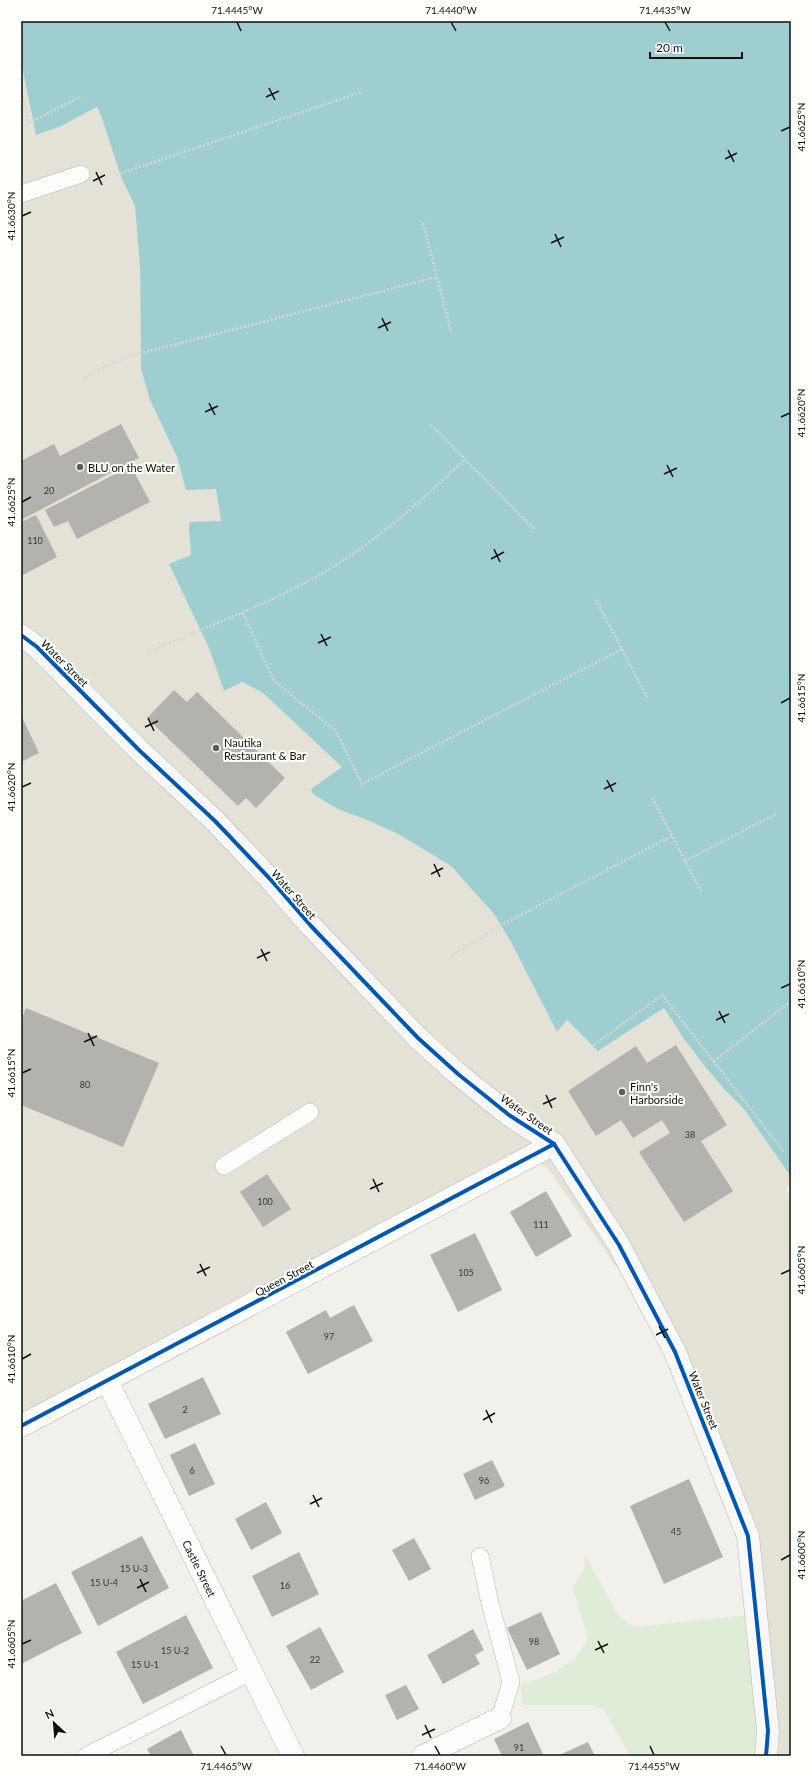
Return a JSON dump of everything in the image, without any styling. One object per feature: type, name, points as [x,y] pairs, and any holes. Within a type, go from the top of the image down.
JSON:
[{"type":"street","name":"Water Street","points":[[21,635],[37,647],[140,751],[215,821],[271,880],[311,926],[418,1038],[458,1074],[509,1115],[554,1144],[619,1245],[675,1352],[748,1536],[768,1731],[766,1756]]},
{"type":"street","name":"Queen Street","points":[[21,1426],[554,1144]]},
{"type":"street","name":"Castle Street","points":[[107,1381],[293,1756]]},
{"type":"street","points":[[423,1756],[500,1718]]},
{"type":"lane","points":[[21,194],[81,174]]},
{"type":"lane","points":[[224,1166],[310,1112]]},
{"type":"lane","points":[[480,1556],[489,1599],[511,1682],[500,1718]]},
{"type":"lane","points":[[86,1756],[251,1672]]},
{"type":"path","points":[[21,88],[30,123],[80,97]]},
{"type":"path","points":[[116,176],[361,92]]},
{"type":"path","points":[[423,223],[451,332]]},
{"type":"path","points":[[84,377],[126,357],[437,277]]},
{"type":"path","points":[[431,425],[534,528]]},
{"type":"path","points":[[147,653],[195,631],[243,613],[315,578],[355,553],[414,507],[465,459]]},
{"type":"path","points":[[596,600],[647,697]]},
{"type":"path","points":[[243,613],[274,681],[336,731],[362,784],[622,649]]},
{"type":"path","points":[[652,798],[702,893]]},
{"type":"path","points":[[685,861],[776,814]]},
{"type":"path","points":[[452,955],[498,927],[672,836]]},
{"type":"path","points":[[594,1045],[662,996],[783,1151]]},
{"type":"path","points":[[714,1061],[791,1001]]},
{"type":"shaded area","points":[[21,62],[36,135],[59,127],[97,107],[121,177],[135,206],[140,267],[141,369],[150,400],[177,457],[186,489],[216,489],[221,521],[189,527],[191,555],[169,564],[209,648],[224,691],[242,682],[263,693],[343,767],[311,789],[398,834],[451,866],[494,914],[511,942],[557,1032],[567,1020],[598,1051],[664,1008],[684,1039],[703,1064],[724,1089],[744,1109],[791,1177],[791,1185],[786,1187],[791,1203],[791,1756],[765,1756],[747,1554],[664,1336],[550,1171],[536,1159],[21,1431]]},
{"type":"green space","points":[[586,1556],[618,1615],[633,1627],[752,1615],[765,1756],[630,1756],[604,1710],[592,1705],[523,1705],[521,1685],[552,1674],[575,1659],[588,1639],[573,1587],[584,1570]]},
{"type":"water","points":[[21,21],[791,21],[791,1177],[744,1109],[724,1089],[703,1064],[684,1039],[664,1008],[598,1051],[567,1020],[557,1032],[511,942],[494,914],[451,866],[398,834],[370,821],[338,809],[313,794],[311,789],[342,767],[263,693],[242,682],[224,691],[209,648],[169,564],[191,555],[190,522],[221,521],[216,489],[186,490],[177,457],[150,400],[141,369],[140,267],[135,206],[121,177],[97,107],[59,127],[36,135],[21,62]]},
{"type":"building","points":[[121,424],[139,458],[21,520],[21,461],[54,444],[60,456]]},
{"type":"building","points":[[131,466],[150,502],[77,539],[68,521],[54,527],[45,510]]},
{"type":"building","points":[[36,515],[57,557],[21,576],[21,522]]},
{"type":"building","name":"Nautika Restaurant & Bar","points":[[174,690],[187,702],[197,692],[285,778],[256,808],[246,798],[238,806],[147,718]]},
{"type":"building","points":[[21,715],[39,753],[21,762]]},
{"type":"building","points":[[26,1008],[159,1063],[123,1147],[21,1105],[21,1020]]},
{"type":"building","points":[[676,1045],[727,1125],[701,1141],[733,1191],[684,1222],[639,1152],[670,1133],[662,1120],[633,1138],[621,1120],[596,1136],[568,1091],[636,1046],[647,1063]]},
{"type":"building","points":[[267,1174],[291,1209],[263,1227],[240,1192]]},
{"type":"building","points":[[546,1191],[572,1236],[536,1257],[510,1212]]},
{"type":"building","points":[[475,1233],[502,1290],[458,1312],[430,1255]]},
{"type":"building","points":[[354,1305],[373,1341],[308,1374],[286,1332],[326,1310],[330,1318]]},
{"type":"building","points":[[203,1377],[221,1414],[165,1439],[148,1404]]},
{"type":"building","points":[[195,1443],[215,1484],[189,1496],[170,1455]]},
{"type":"building","points":[[492,1460],[505,1486],[475,1500],[463,1474]]},
{"type":"building","points":[[689,1479],[723,1557],[664,1584],[630,1506]]},
{"type":"building","points":[[266,1502],[282,1533],[251,1550],[235,1519]]},
{"type":"building","points":[[142,1536],[169,1588],[98,1626],[71,1572]]},
{"type":"building","points":[[414,1538],[431,1569],[409,1581],[392,1550]]},
{"type":"building","points":[[299,1552],[319,1594],[272,1617],[252,1576]]},
{"type":"building","points":[[56,1583],[82,1633],[21,1664],[21,1601]]},
{"type":"building","points":[[541,1612],[560,1654],[527,1670],[507,1628]]},
{"type":"building","points":[[186,1615],[213,1668],[143,1704],[116,1652]]},
{"type":"building","points":[[320,1627],[344,1672],[311,1690],[286,1646]]},
{"type":"building","points":[[473,1629],[484,1650],[475,1655],[480,1664],[443,1684],[427,1655]]},
{"type":"building","points":[[406,1685],[419,1709],[397,1720],[385,1695]]},
{"type":"building","points":[[528,1722],[544,1756],[502,1756],[494,1739]]},
{"type":"building","points":[[181,1730],[194,1756],[151,1756],[147,1749]]},
{"type":"building","points":[[588,1742],[595,1756],[557,1756]]},
{"type":"cycle path","points":[[21,635],[37,647],[140,751],[215,821],[271,880],[311,926],[418,1038],[458,1074],[509,1115],[554,1144],[619,1245],[675,1352],[748,1536],[768,1731],[766,1756]]},
{"type":"cycle path","points":[[21,1426],[554,1144]]},
{"type":"place","name":"BLU on the Water","points":[[80,467]]},
{"type":"place","name":"Nautika Restaurant & Bar","points":[[216,748]]},
{"type":"place","name":"Finn's Harborside","points":[[622,1092]]}]
